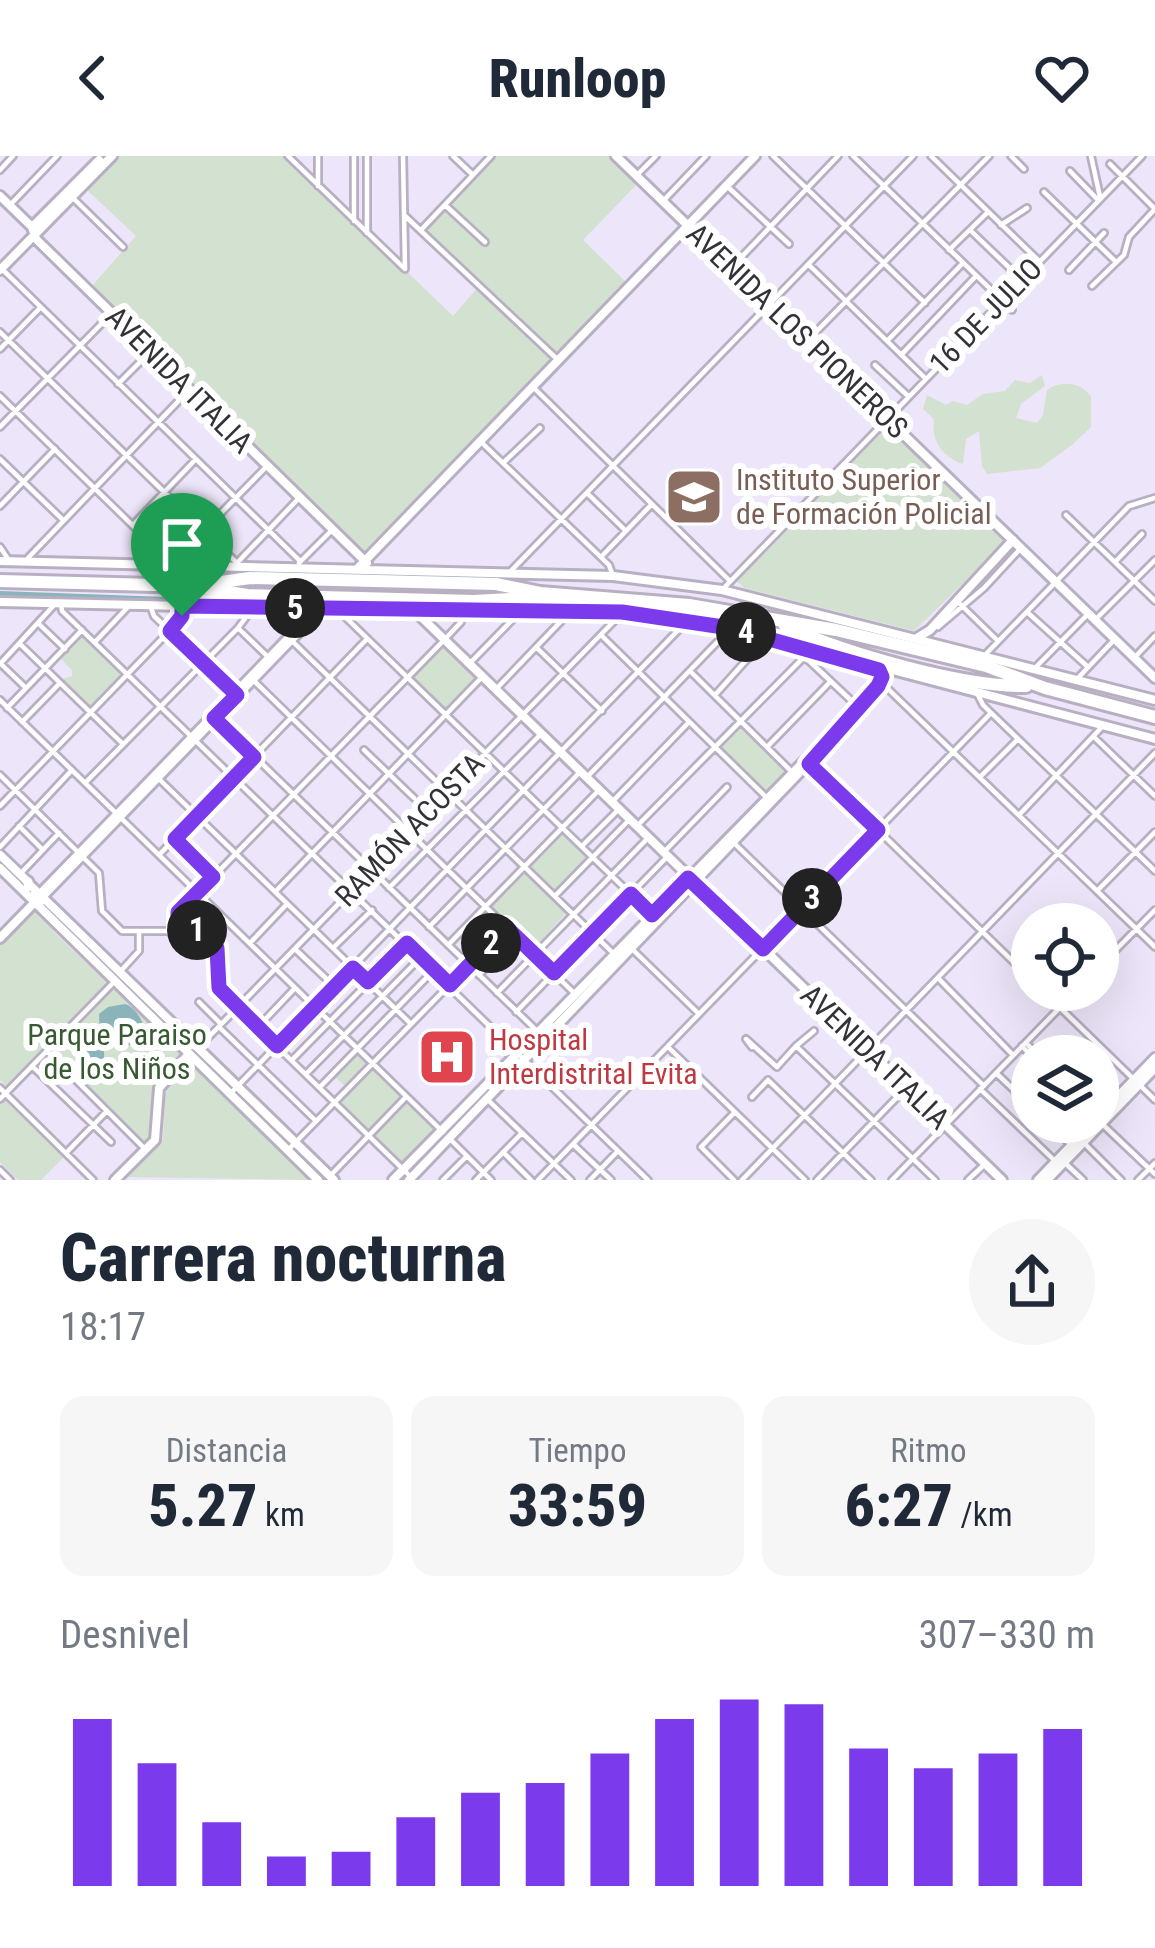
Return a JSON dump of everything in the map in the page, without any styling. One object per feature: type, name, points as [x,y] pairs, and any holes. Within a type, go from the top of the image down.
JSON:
[{"type":"highway","points":[[281,579],[303,566]]},
{"type":"highway","points":[[429,573],[446,583]]},
{"type":"highway","points":[[262,579],[259,588],[268,596],[302,608]]},
{"type":"highway","points":[[192,586],[262,579],[478,584],[676,604],[975,660]]},
{"type":"highway","points":[[0,581],[192,586],[268,596],[474,601],[540,593]]},
{"type":"highway","points":[[440,612],[474,601],[484,592],[478,584]]},
{"type":"highway","points":[[776,623],[814,641],[963,679],[1045,688]]},
{"type":"highway","points":[[872,668],[839,638],[893,633]]},
{"type":"highway","points":[[944,644],[1045,688],[1155,717]]},
{"type":"highway","points":[[933,682],[979,675],[975,660]]},
{"type":"main road","points":[[0,269],[112,156]]},
{"type":"main road","name":"AVENIDA LOS PIONEROS","points":[[616,156],[1155,680]]},
{"type":"main road","points":[[533,387],[758,156]]},
{"type":"main road","points":[[370,566],[480,441],[758,156]]},
{"type":"main road","points":[[70,194],[97,158]]},
{"type":"main road","name":"AVENIDA ITALIA","points":[[0,196],[112,314],[370,566]]},
{"type":"main road","points":[[916,638],[959,603],[1013,540]]},
{"type":"main road","points":[[5,561],[353,571],[370,566],[429,573],[613,576],[722,590],[944,644],[975,660],[1035,668],[1155,700]]},
{"type":"main road","points":[[0,602],[622,612],[730,628],[805,652],[1155,739]]},
{"type":"main road","points":[[289,639],[309,615],[302,608]]},
{"type":"main road","points":[[2,933],[322,609]]},
{"type":"main road","name":"AVENIDA ITALIA","points":[[415,611],[562,752]]},
{"type":"main road","name":"AVENIDA ITALIA","points":[[440,612],[431,620],[446,638],[618,805]]},
{"type":"main road","points":[[940,622],[944,644]]},
{"type":"main road","points":[[393,1180],[445,1135],[858,708],[880,682],[872,668]]},
{"type":"main road","points":[[858,708],[899,674]]},
{"type":"main road","points":[[522,1056],[538,1032],[579,997],[614,954],[629,946],[652,915],[733,842],[792,772],[807,761]]},
{"type":"main road","name":"AVENIDA ITALIA","points":[[585,775],[1002,1180]]},
{"type":"main road","name":"AVENIDA ITALIA","points":[[634,822],[666,854]]},
{"type":"main road","points":[[0,851],[39,898],[198,1048],[291,1146],[332,1178]]},
{"type":"main road","points":[[0,868],[24,882]]},
{"type":"main road","points":[[39,898],[50,921],[190,1056],[234,1090]]},
{"type":"main road","points":[[50,921],[59,913]]},
{"type":"main road","points":[[118,1179],[157,1136],[159,1088],[190,1056],[190,1048],[198,1048]]},
{"type":"main road","points":[[1137,1082],[1155,1058]]},
{"type":"main road","points":[[1119,1100],[1155,1068]]},
{"type":"main road","points":[[411,1179],[445,1135]]},
{"type":"main road","points":[[1042,1180],[1073,1143]]},
{"type":"main road","points":[[1059,1160],[1082,1143]]},
{"type":"main road","points":[[291,1146],[318,1180]]},
{"type":"street","points":[[0,170],[14,156]]},
{"type":"street","points":[[10,205],[57,156]]},
{"type":"street","points":[[288,156],[405,269],[403,156]]},
{"type":"street","points":[[318,156],[319,186]]},
{"type":"street","points":[[354,156],[354,220]]},
{"type":"street","points":[[367,156],[367,233]]},
{"type":"street","points":[[453,156],[473,175]]},
{"type":"street","points":[[421,230],[491,156]]},
{"type":"street","points":[[636,176],[656,156]]},
{"type":"street","points":[[663,202],[706,156]]},
{"type":"street","points":[[773,156],[926,303]]},
{"type":"street","points":[[731,268],[838,156]]},
{"type":"street","points":[[853,156],[1012,310]]},
{"type":"street","points":[[507,575],[914,156]]},
{"type":"street","points":[[931,156],[1039,261]]},
{"type":"street","points":[[807,341],[989,156]]},
{"type":"street","points":[[1011,156],[1024,169]]},
{"type":"street","points":[[1091,156],[1099,200]]},
{"type":"street","name":"16 DE JULIO","points":[[722,590],[1142,156]]},
{"type":"street","points":[[1092,286],[1124,255],[1129,237],[1155,209],[1110,164]]},
{"type":"street","points":[[1070,171],[1099,200]]},
{"type":"street","points":[[729,188],[789,244]]},
{"type":"street","points":[[1044,192],[1115,262]]},
{"type":"street","points":[[70,194],[123,248]]},
{"type":"street","points":[[445,205],[485,242]]},
{"type":"street","points":[[1001,225],[1027,208]]},
{"type":"street","points":[[949,250],[988,212]]},
{"type":"street","points":[[404,215],[557,359]]},
{"type":"street","points":[[970,230],[1021,279]]},
{"type":"street","points":[[1069,270],[1104,233]]},
{"type":"street","points":[[888,340],[963,263]]},
{"type":"street","points":[[809,265],[926,378]]},
{"type":"street","points":[[0,269],[303,566],[333,529]]},
{"type":"street","points":[[902,354],[976,276]]},
{"type":"street","points":[[0,350],[40,308]]},
{"type":"street","points":[[0,428],[112,314]]},
{"type":"street","points":[[0,332],[237,565],[300,497]]},
{"type":"street","points":[[118,384],[151,351]]},
{"type":"street","points":[[874,365],[908,396]]},
{"type":"street","points":[[533,387],[729,580]]},
{"type":"street","points":[[26,562],[190,389]]},
{"type":"street","points":[[0,396],[171,566],[267,466]]},
{"type":"street","points":[[503,463],[540,428]]},
{"type":"street","points":[[480,441],[610,565],[613,576]]},
{"type":"street","points":[[0,506],[55,449]]},
{"type":"street","points":[[0,459],[63,520]]},
{"type":"street","points":[[133,525],[195,460]]},
{"type":"street","points":[[587,493],[626,531]]},
{"type":"street","points":[[975,660],[1129,506],[1155,498]]},
{"type":"street","points":[[601,557],[651,504]]},
{"type":"street","points":[[1066,514],[1155,601]]},
{"type":"street","points":[[1115,562],[1142,534]]},
{"type":"street","points":[[0,547],[5,561]]},
{"type":"street","points":[[998,641],[959,603],[984,588],[1021,548]]},
{"type":"street","points":[[1035,668],[1088,614],[1155,560]]},
{"type":"street","points":[[26,688],[2,659],[58,603],[649,1180]]},
{"type":"street","points":[[95,642],[130,605]]},
{"type":"street","points":[[151,605],[154,616],[236,694]]},
{"type":"street","points":[[0,806],[170,631],[182,616],[182,606]]},
{"type":"street","points":[[85,783],[238,628],[252,608]]},
{"type":"street","points":[[337,609],[652,915]]},
{"type":"street","points":[[472,662],[520,611]]},
{"type":"street","points":[[499,687],[568,611]]},
{"type":"street","name":"RAMÓN ACOSTA","points":[[198,1048],[622,612]]},
{"type":"street","points":[[1027,612],[1088,667]]},
{"type":"street","points":[[178,930],[178,912],[446,638],[463,613]]},
{"type":"street","points":[[234,1090],[688,620]]},
{"type":"street","points":[[39,624],[64,649]]},
{"type":"street","points":[[238,628],[270,658]]},
{"type":"street","points":[[429,927],[730,628]]},
{"type":"street","points":[[8,708],[82,630]]},
{"type":"street","points":[[601,634],[769,800]]},
{"type":"street","points":[[1133,658],[1155,636]]},
{"type":"street","points":[[715,695],[767,638]]},
{"type":"street","points":[[289,639],[614,954]]},
{"type":"street","points":[[159,855],[368,639]]},
{"type":"street","points":[[1077,678],[1114,640]]},
{"type":"street","points":[[20,644],[123,744]]},
{"type":"street","points":[[536,647],[602,711]]},
{"type":"street","points":[[555,896],[715,746],[805,652],[858,708]]},
{"type":"street","points":[[690,671],[792,772]]},
{"type":"street","points":[[275,892],[484,675]]},
{"type":"street","points":[[251,678],[579,997]]},
{"type":"street","points":[[22,722],[60,682]]},
{"type":"street","points":[[767,747],[830,682]]},
{"type":"street","points":[[884,685],[1155,947]]},
{"type":"street","points":[[977,695],[1155,872]]},
{"type":"street","points":[[0,700],[491,1180]]},
{"type":"street","points":[[502,1152],[534,1180],[554,1164],[992,713]]},
{"type":"street","points":[[213,717],[538,1032]]},
{"type":"street","points":[[581,846],[690,722]]},
{"type":"street","points":[[1019,815],[1102,725]]},
{"type":"street","points":[[389,888],[541,734]]},
{"type":"street","points":[[1094,737],[1155,796]]},
{"type":"street","points":[[980,778],[1018,739]]},
{"type":"street","points":[[364,750],[414,798]]},
{"type":"street","points":[[735,1112],[701,1147],[738,1180],[1155,753]]},
{"type":"street","points":[[807,761],[1011,960]]},
{"type":"street","points":[[0,851],[72,770]]},
{"type":"street","points":[[0,775],[101,878],[101,908],[122,931],[196,929],[217,948],[219,988],[411,1179]]},
{"type":"street","points":[[156,776],[411,1024]]},
{"type":"street","points":[[516,1012],[727,787]]},
{"type":"street","points":[[448,945],[599,790]]},
{"type":"street","points":[[19,826],[43,850]]},
{"type":"street","points":[[1097,891],[1155,832]]},
{"type":"street","points":[[24,882],[59,833]]},
{"type":"street","points":[[497,993],[647,838]]},
{"type":"street","points":[[175,839],[213,877]]},
{"type":"street","points":[[733,842],[982,1088],[1083,1180]]},
{"type":"street","points":[[250,943],[287,904]]},
{"type":"street","points":[[333,948],[372,909]]},
{"type":"street","points":[[1119,946],[1155,910]]},
{"type":"street","points":[[291,1146],[506,927]]},
{"type":"street","points":[[93,1180],[2,1094],[113,982],[139,951],[139,931]]},
{"type":"street","points":[[478,975],[516,936]]},
{"type":"street","points":[[292,1060],[407,943]]},
{"type":"street","points":[[629,946],[699,1014]]},
{"type":"street","points":[[295,949],[334,986]]},
{"type":"street","points":[[306,1074],[421,957]]},
{"type":"street","points":[[320,1087],[434,970]]},
{"type":"street","points":[[938,978],[1011,1053]]},
{"type":"street","points":[[258,1027],[296,988]]},
{"type":"street","points":[[199,1001],[316,1121]]},
{"type":"street","points":[[1033,1035],[1056,1011]]},
{"type":"street","points":[[1064,1011],[1155,1100]]},
{"type":"street","points":[[752,1047],[776,1067],[814,1031]]},
{"type":"street","points":[[796,1046],[935,1180]]},
{"type":"street","points":[[668,1047],[805,1180]]},
{"type":"street","points":[[47,1051],[147,1151]]},
{"type":"street","points":[[892,1180],[1011,1057]]},
{"type":"street","points":[[32,1066],[111,1142]]},
{"type":"street","points":[[996,1073],[1011,1088]]},
{"type":"street","points":[[752,1096],[768,1080],[871,1180]]},
{"type":"street","points":[[817,1180],[906,1088]]},
{"type":"street","points":[[484,1095],[571,1180]]},
{"type":"street","points":[[332,1178],[406,1096]]},
{"type":"street","points":[[66,1154],[107,1111]]},
{"type":"street","points":[[476,1180],[522,1132]]},
{"type":"street","points":[[1119,1141],[1152,1172]]},
{"type":"street","points":[[1084,1143],[1121,1180]]},
{"type":"street","points":[[573,1144],[610,1180]]},
{"type":"street","points":[[590,1180],[618,1151]]},
{"type":"street","points":[[443,1180],[467,1156]]},
{"type":"street","points":[[1138,1180],[1152,1172],[1155,1162]]},
{"type":"street","points":[[968,1180],[985,1164]]},
{"type":"street","points":[[0,1170],[10,1180]]},
{"type":"green space","points":[[113,156],[287,156],[453,316],[480,285],[422,230],[492,156],[619,156],[642,179],[583,240],[629,285],[364,559],[91,287],[136,236],[84,187]]},
{"type":"green space","points":[[1042,375],[1045,386],[1021,404],[1016,418],[1037,423],[1047,390],[1070,384],[1091,396],[1091,427],[1040,468],[987,474],[979,431],[966,439],[963,464],[940,447],[934,419],[923,409],[927,395],[946,405],[953,401],[967,405],[983,394],[1005,391],[1015,380],[1030,383]]},
{"type":"green space","points":[[886,424],[1007,541],[914,631],[744,588],[735,579]]},
{"type":"green space","points":[[83,636],[123,674],[89,708],[59,680],[72,676],[61,659]]},
{"type":"green space","points":[[445,641],[481,676],[446,712],[409,677]]},
{"type":"green space","points":[[740,725],[788,771],[767,794],[719,747]]},
{"type":"green space","points":[[562,831],[589,857],[555,893],[528,866]]},
{"type":"green space","points":[[524,868],[567,912],[532,950],[488,906]]},
{"type":"green space","points":[[33,912],[41,912],[39,917],[51,923],[53,931],[107,983],[7,1087],[0,1080],[0,944]]},
{"type":"green space","name":"Parque Paraiso de los Niños","points":[[114,985],[186,1055],[159,1083],[153,1139],[146,1147],[50,1051]]},
{"type":"green space","points":[[356,1050],[402,1095],[368,1133],[337,1103],[366,1069],[346,1087],[333,1075]]},
{"type":"green space","points":[[192,1062],[313,1180],[126,1177],[163,1140],[165,1091]]},
{"type":"green space","points":[[4,1099],[64,1157],[41,1180],[18,1180],[0,1162],[0,1103]]},
{"type":"green space","points":[[408,1100],[437,1128],[401,1165],[372,1135]]},
{"type":"shaded area","points":[[125,1004],[141,1020],[145,1042],[134,1046],[109,1042],[104,1048],[104,1070],[86,1075],[77,1058],[100,1043],[99,1014]]},
{"type":"waterway","points":[[0,594],[278,604]]},
{"type":"waterway","points":[[512,605],[670,614],[824,647]]},
{"type":"place","name":"Instituto Superior de Formación Policial","points":[[694,497]]},
{"type":"place","name":"Hospital Interdistrital Evita","points":[[447,1057]]},
{"type":"route","points":[[182,606],[622,612],[730,628],[879,670],[878,686],[809,764],[878,830],[763,949],[688,878],[652,915],[631,894],[554,973],[506,927],[450,985],[407,943],[368,982],[353,968],[277,1046],[219,988],[217,948],[196,929],[178,930],[178,912],[213,877],[175,839],[254,757],[214,718],[237,695],[170,631],[182,616],[182,606]]}]
